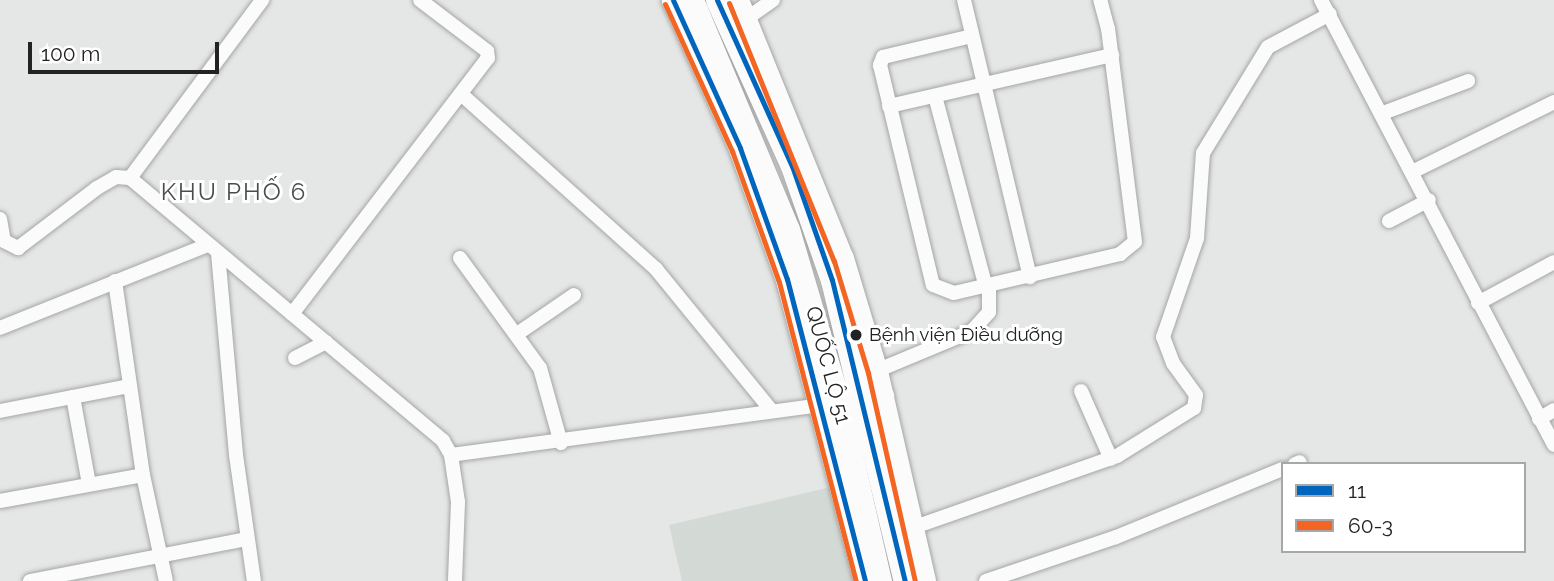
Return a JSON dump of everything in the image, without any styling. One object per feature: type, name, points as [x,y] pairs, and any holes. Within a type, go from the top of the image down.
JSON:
[{"type":"main road","name":"QUỐC LỘ 51","points":[[673,0],[753,180],[831,404],[865,581]]},
{"type":"main road","name":"QUỐC LỘ 51","points":[[692,0],[788,229],[831,404],[880,581]]},
{"type":"main road","name":"QUỐC LỘ 51","points":[[717,0],[792,166],[873,397],[903,531],[924,581]]},
{"type":"main road","name":"QUỐC LỘ 51","points":[[742,9],[820,196],[876,370],[873,397]]},
{"type":"main road","points":[[831,404],[873,397]]},
{"type":"main road","name":"QUỐC LỘ 51","points":[[903,531],[905,581]]},
{"type":"street","points":[[130,178],[262,0]]},
{"type":"street","points":[[292,314],[488,58],[487,51],[420,0]]},
{"type":"street","points":[[742,9],[773,0]]},
{"type":"street","points":[[964,0],[1030,277]]},
{"type":"street","points":[[972,36],[883,57],[880,65],[933,285],[954,293],[987,288],[1120,254],[1135,242],[1112,55],[1100,0]]},
{"type":"street","points":[[1321,0],[1414,171],[1479,303],[1554,445]]},
{"type":"street","points":[[903,531],[1111,459],[1160,432],[1197,402],[1163,337],[1197,238],[1203,153],[1268,47],[1330,14]]},
{"type":"street","points":[[889,106],[1112,55]]},
{"type":"street","points":[[1383,113],[1468,81]]},
{"type":"street","points":[[461,94],[640,253],[770,409]]},
{"type":"street","points":[[876,370],[972,331],[989,312],[987,288],[935,96]]},
{"type":"street","points":[[1414,171],[1554,102]]},
{"type":"street","points":[[0,219],[4,242],[18,248],[97,188],[116,177],[130,178],[438,436],[451,455],[458,502],[455,581]]},
{"type":"street","points":[[1389,221],[1429,201]]},
{"type":"street","points":[[0,328],[115,281],[213,249]]},
{"type":"street","points":[[213,249],[246,539],[254,581]]},
{"type":"street","points":[[460,258],[517,334],[545,378],[561,443]]},
{"type":"street","points":[[1479,303],[1554,262]]},
{"type":"street","points":[[115,281],[143,475],[166,581]]},
{"type":"street","points":[[517,334],[574,295]]},
{"type":"street","points":[[295,358],[326,342]]},
{"type":"street","points":[[0,411],[129,386]]},
{"type":"street","points":[[1081,391],[1111,459]]},
{"type":"street","points":[[73,397],[89,485]]},
{"type":"street","points":[[451,455],[561,443],[770,409],[831,404]]},
{"type":"street","points":[[1539,419],[1554,410]]},
{"type":"street","points":[[986,581],[1116,537],[1281,470]]},
{"type":"street","points":[[0,501],[143,475]]},
{"type":"street","points":[[30,581],[246,539]]},
{"type":"shaded area","points":[[835,486],[857,581],[682,581],[669,525]]},
{"type":"transit line","name":"11","points":[[673,0],[740,148],[787,279],[865,581]]},
{"type":"transit line","name":"11","points":[[717,0],[792,166],[832,280],[905,581]]},
{"type":"transit line","name":"60-3","points":[[729,3],[834,261],[868,373],[915,581]]},
{"type":"transit line","name":"60-3","points":[[665,4],[732,151],[779,282],[856,581]]},
{"type":"place","name":"Bệnh viện Điều dưỡng","points":[[856,335]]},
{"type":"district","name":"KHU PHỐ 6","points":[[234,192]]}]
